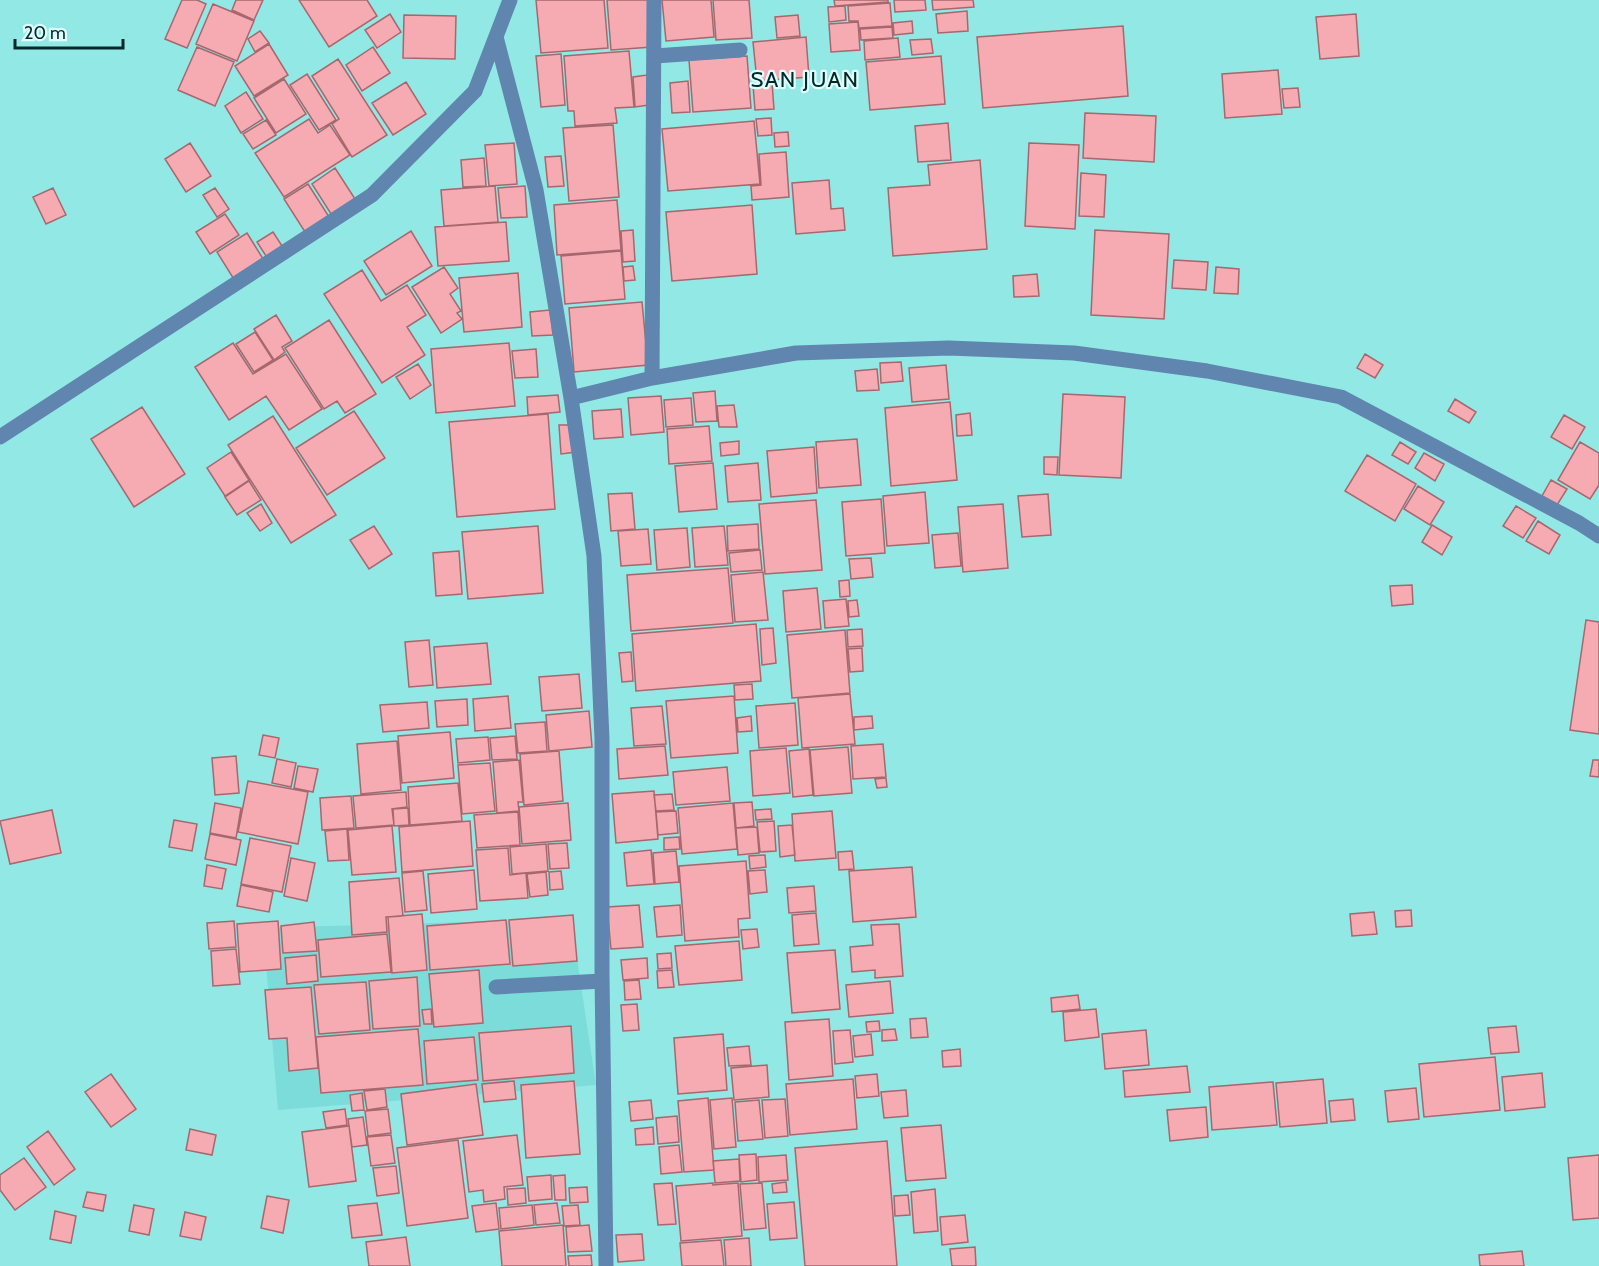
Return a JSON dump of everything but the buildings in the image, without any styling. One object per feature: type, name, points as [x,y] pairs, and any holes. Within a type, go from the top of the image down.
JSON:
[{"type":"street","points":[[0,437],[372,195],[475,91],[510,0]]},
{"type":"street","points":[[652,378],[654,0]]},
{"type":"street","points":[[496,37],[536,190],[571,398],[594,556],[602,740],[602,981],[606,1266]]},
{"type":"street","points":[[655,56],[740,50]]},
{"type":"street","points":[[571,398],[652,378],[796,353],[949,348],[1074,353],[1207,371],[1341,397],[1579,523],[1599,536]]},
{"type":"street","points":[[496,987],[602,981]]},
{"type":"shaded area","points":[[571,919],[596,1085],[278,1110],[263,928]]},
{"type":"district","name":"SAN JUAN","points":[[805,79]]}]
